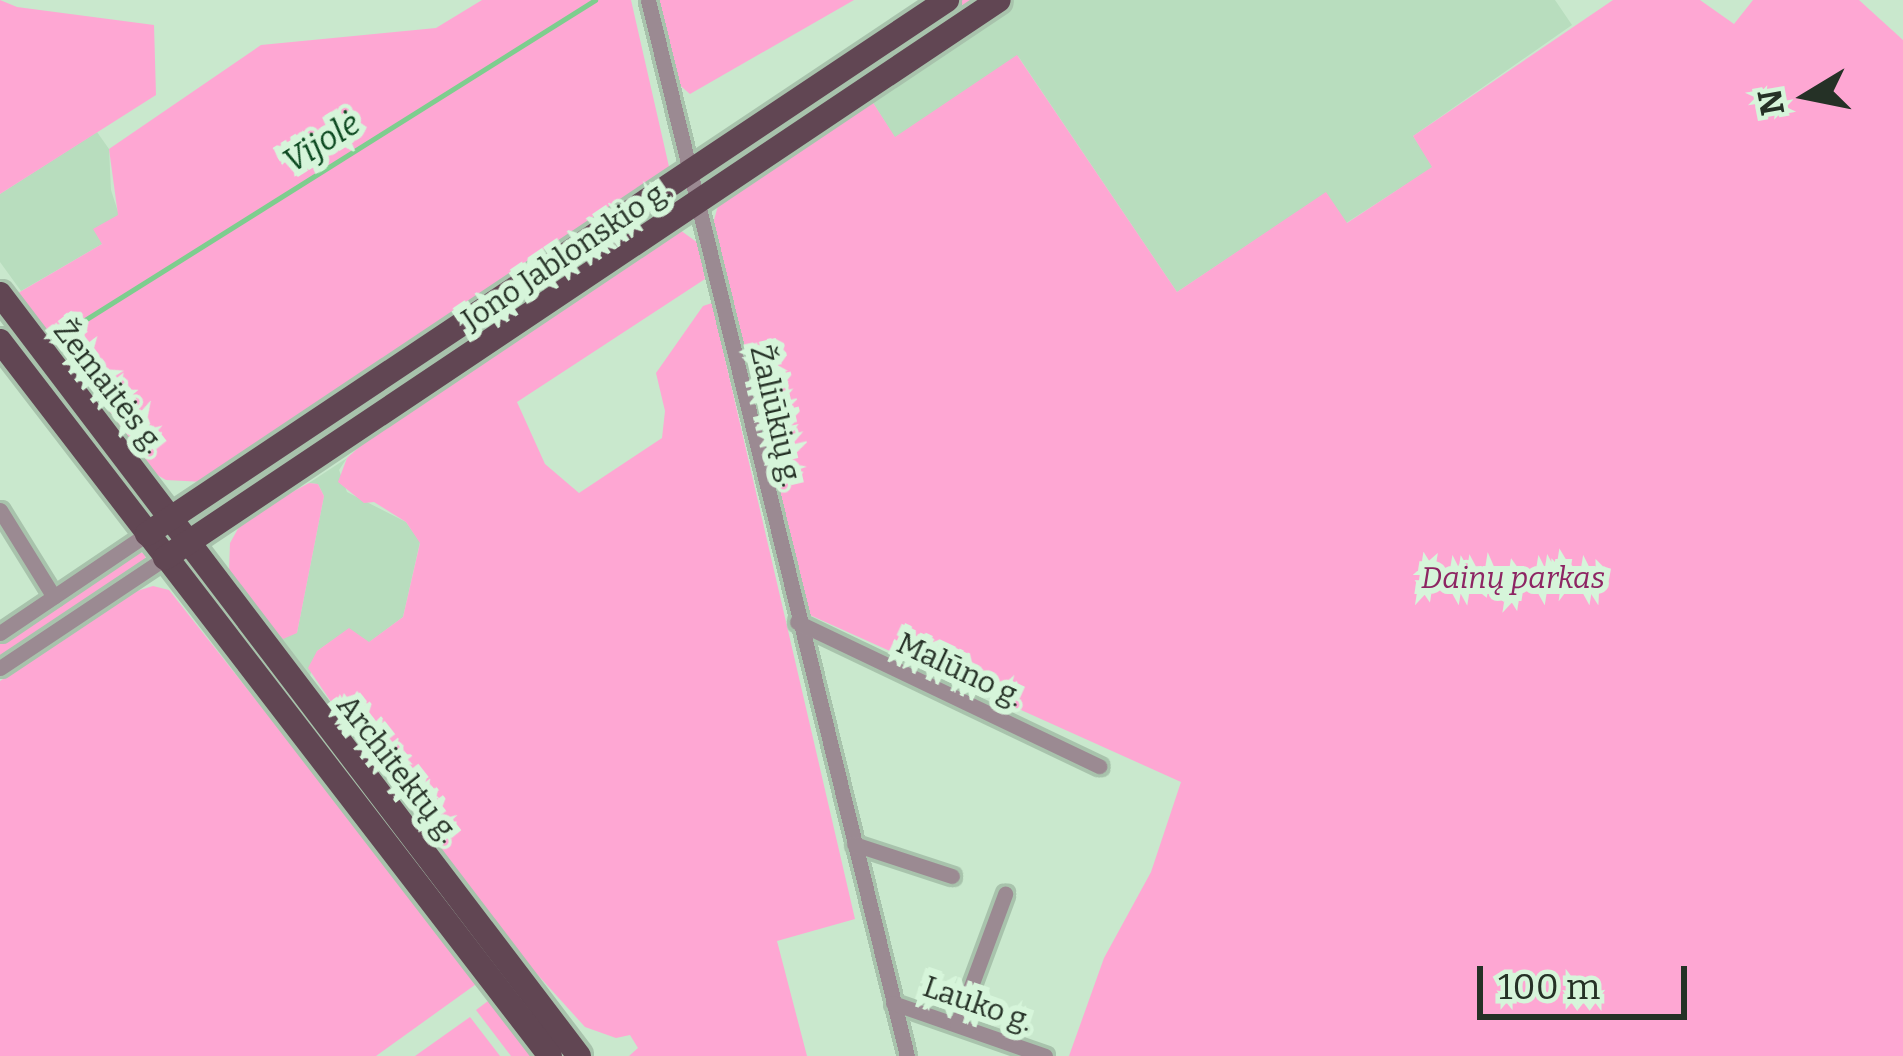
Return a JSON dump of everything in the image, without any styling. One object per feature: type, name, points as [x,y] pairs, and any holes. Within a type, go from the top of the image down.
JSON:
[{"type":"main road","name":"Jono Jablonskio g.","points":[[147,534],[947,0]]},
{"type":"main road","name":"Jono Jablonskio g.","points":[[165,558],[999,0]]},
{"type":"main road","name":"Žemaitės g.","points":[[0,294],[171,517]]},
{"type":"main road","name":"Žemaitės g.","points":[[0,341],[147,534]]},
{"type":"main road","name":"Architektų g.","points":[[171,517],[274,677]]},
{"type":"main road","name":"Architektų g.","points":[[147,534],[274,677],[437,888],[579,1056]]},
{"type":"main road","name":"Architektų g.","points":[[437,888],[550,1056]]},
{"type":"street","name":"Žaliūkių g.","points":[[648,0],[907,1056]]},
{"type":"street","points":[[0,510],[53,597]]},
{"type":"street","points":[[0,633],[147,534]]},
{"type":"street","points":[[0,668],[165,558]]},
{"type":"street","name":"Malūno g.","points":[[797,622],[1099,766]]},
{"type":"street","points":[[854,844],[952,876]]},
{"type":"street","points":[[957,1024],[1005,894]]},
{"type":"street","name":"Lauko g.","points":[[893,1003],[1045,1056]]},
{"type":"shaded area","points":[[1014,0],[1555,0],[1572,25],[1413,136],[1433,167],[1346,223],[1326,193],[1177,292],[1018,56],[895,138],[870,98]]},
{"type":"shaded area","points":[[97,132],[109,149],[111,190],[119,215],[102,244],[21,291],[0,262],[0,194]]},
{"type":"shaded area","points":[[347,458],[339,470],[347,492],[406,522],[420,542],[403,617],[368,643],[349,629],[317,651],[310,676],[279,636],[297,633],[324,496],[318,484],[309,483]]},
{"type":"green space","points":[[0,0],[17,7],[154,25],[156,95],[0,194]]},
{"type":"green space","points":[[482,0],[631,0],[670,171],[204,482],[166,480],[145,468],[13,296],[102,244],[93,229],[118,215],[109,149],[261,45],[436,28]]},
{"type":"green space","points":[[659,0],[854,0],[690,94],[676,82]]},
{"type":"green space","points":[[962,0],[985,0],[704,186],[702,174]]},
{"type":"green space","name":"Dainų parkas","points":[[1613,0],[1700,0],[1734,24],[1753,0],[1859,0],[1903,40],[1903,1056],[1069,1056],[1104,958],[1151,872],[1181,782],[801,611],[711,231],[719,202],[870,98],[895,137],[1017,55],[1177,292],[1326,192],[1347,223],[1432,167],[1413,136]]},
{"type":"green space","points":[[684,189],[687,198],[318,444],[312,440]]},
{"type":"green space","points":[[680,230],[698,243],[705,279],[517,402],[545,464],[579,493],[662,438],[665,411],[656,373],[703,306],[712,303],[855,919],[777,941],[807,1056],[629,1056],[638,1048],[630,1035],[616,1038],[585,1027],[480,911],[344,733],[334,706],[308,668],[317,651],[349,628],[369,642],[403,617],[420,543],[406,522],[374,502],[364,503],[338,482],[347,458],[386,423]]},
{"type":"green space","points":[[309,483],[318,484],[324,496],[297,633],[283,639],[236,591],[229,572],[230,543],[244,518]]},
{"type":"green space","points":[[138,552],[146,554],[145,560],[0,657],[0,644]]},
{"type":"green space","points":[[153,586],[169,590],[479,982],[376,1056],[0,1056],[0,681],[134,592]]},
{"type":"green space","points":[[492,998],[536,1056],[511,1056],[476,1010]]},
{"type":"green space","points":[[470,1017],[500,1056],[415,1056]]},
{"type":"waterway","name":"Vijolė","points":[[74,327],[595,0]]}]
